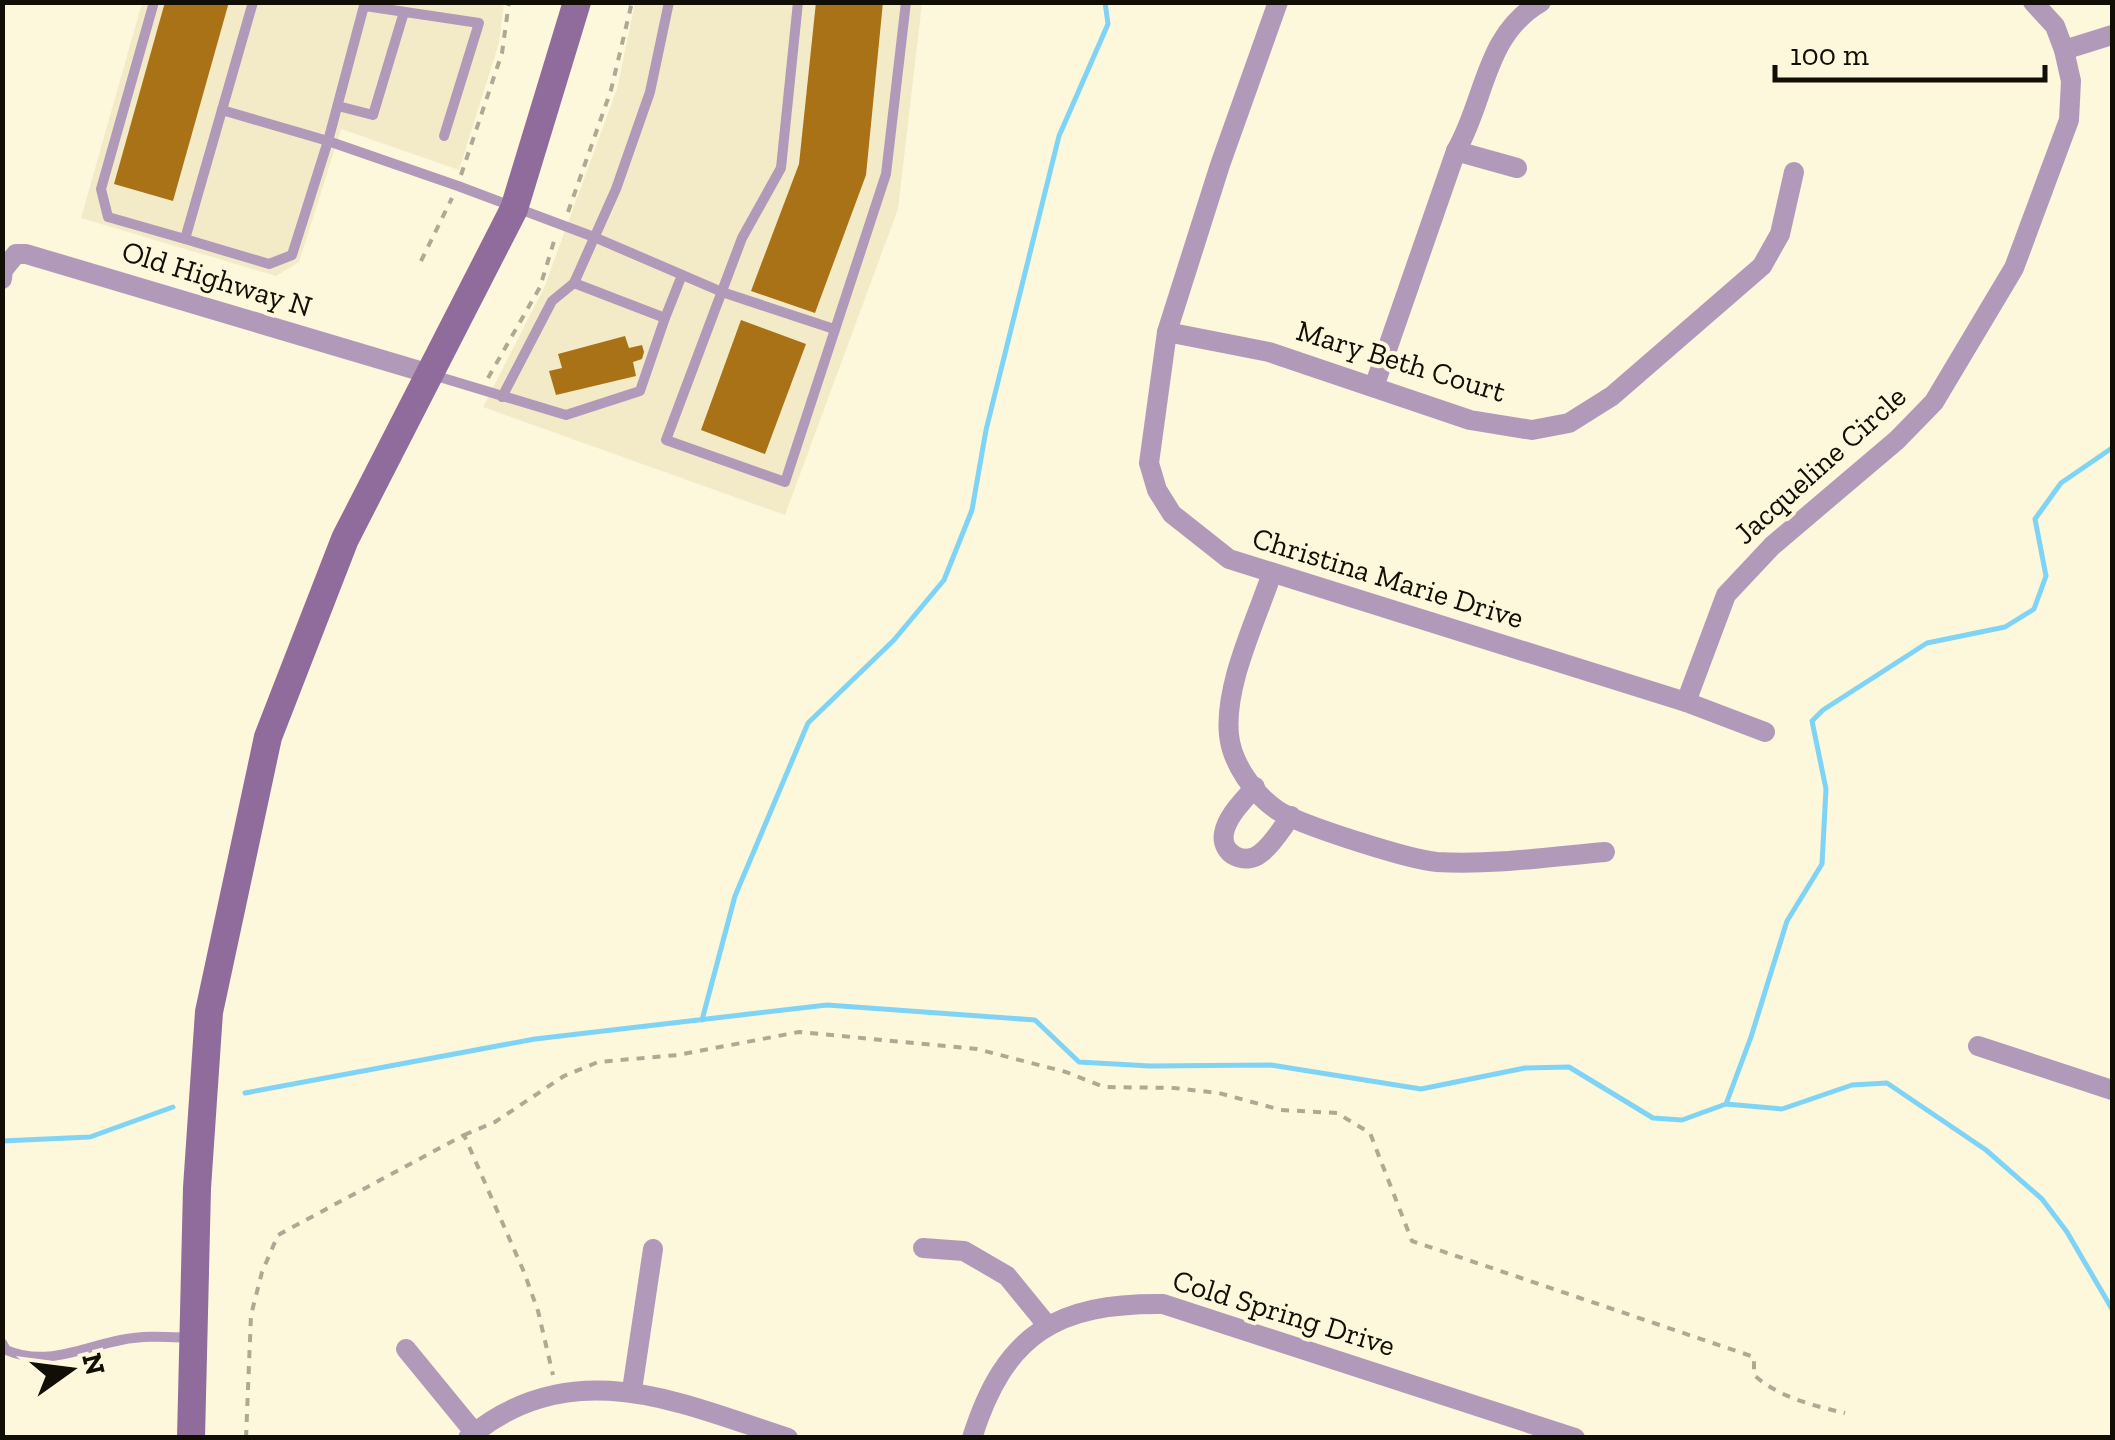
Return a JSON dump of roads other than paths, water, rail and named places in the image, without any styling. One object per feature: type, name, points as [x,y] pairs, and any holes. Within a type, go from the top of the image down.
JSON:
[{"type":"main road","points":[[191,1438],[196,1188],[210,1012],[268,738],[345,539],[514,209],[577,2]]},
{"type":"street","name":"Christina Marie Drive","points":[[1278,2],[1220,164],[1167,332],[1149,463],[1157,490],[1172,514],[1228,559],[1686,702],[1765,732]]},
{"type":"street","points":[[1374,387],[1456,150],[1471,125],[1489,61],[1509,28],[1541,2]]},
{"type":"street","name":"Jacqueline Circle","points":[[1686,702],[1726,595],[1772,546],[1897,440],[1934,402],[2014,268],[2069,120],[2071,82],[2064,50],[2055,26],[2033,2]]},
{"type":"street","points":[[2064,50],[2112,35]]},
{"type":"street","points":[[1456,150],[1517,168]]},
{"type":"street","name":"Mary Beth Court","points":[[1167,332],[1269,352],[1470,420],[1532,430],[1569,424],[1612,396],[1762,266],[1780,234],[1794,172]]},
{"type":"street","name":"Old Highway N","points":[[2,279],[3,270],[16,254],[26,254],[430,374]]},
{"type":"street","points":[[1272,574],[1229,701],[1229,738],[1243,776],[1278,811],[1431,862],[1491,862],[1606,852]]},
{"type":"street","points":[[1255,788],[1224,834],[1224,844],[1231,854],[1248,859],[1258,856],[1292,816]]},
{"type":"street","points":[[1978,1046],[2112,1090]]},
{"type":"street","points":[[923,1248],[964,1251],[1007,1276],[1048,1325]]},
{"type":"street","points":[[632,1390],[653,1249]]},
{"type":"street","name":"Cold Spring Drive","points":[[972,1438],[986,1395],[1008,1361],[1048,1325],[1071,1314],[1113,1304],[1163,1304],[1576,1438]]},
{"type":"street","points":[[406,1348],[471,1435],[502,1416],[556,1395],[632,1390],[788,1438]]},
{"type":"lane","points":[[154,2],[100,190],[108,217],[268,264],[292,255],[365,4],[478,24],[444,136]]},
{"type":"lane","points":[[185,239],[253,2]]},
{"type":"lane","points":[[502,397],[552,301],[574,283],[616,189],[650,92],[669,2]]},
{"type":"lane","points":[[798,2],[781,168],[742,238],[666,440],[785,482],[886,174],[906,2]]},
{"type":"lane","points":[[338,106],[373,115],[404,12]]},
{"type":"lane","points":[[222,110],[458,186],[722,292],[834,330]]},
{"type":"lane","points":[[430,374],[566,416],[640,391],[682,275]]},
{"type":"lane","points":[[574,283],[665,318]]},
{"type":"lane","points":[[2,1343],[6,1350],[21,1356],[44,1358],[149,1336],[193,1338]]},
{"type":"waterway","points":[[702,1020],[735,896],[808,723],[894,640],[944,580],[972,510],[986,430],[1059,136],[1108,24],[1105,2]]},
{"type":"waterway","points":[[1726,1104],[1787,921],[1822,864],[1826,789],[1812,721],[1927,643],[2005,627],[2034,609],[2046,576],[2035,519],[2061,483],[2112,448]]},
{"type":"waterway","points":[[245,1093],[535,1039],[827,1005],[1035,1020],[1079,1062],[1271,1065],[1421,1089],[1525,1068],[1569,1067],[1653,1118],[1682,1120],[1726,1104],[1782,1109],[1852,1085],[1887,1083],[1986,1150],[2042,1199],[2067,1232],[2112,1309]]},
{"type":"waterway","points":[[2,1141],[90,1137],[173,1107]]}]
